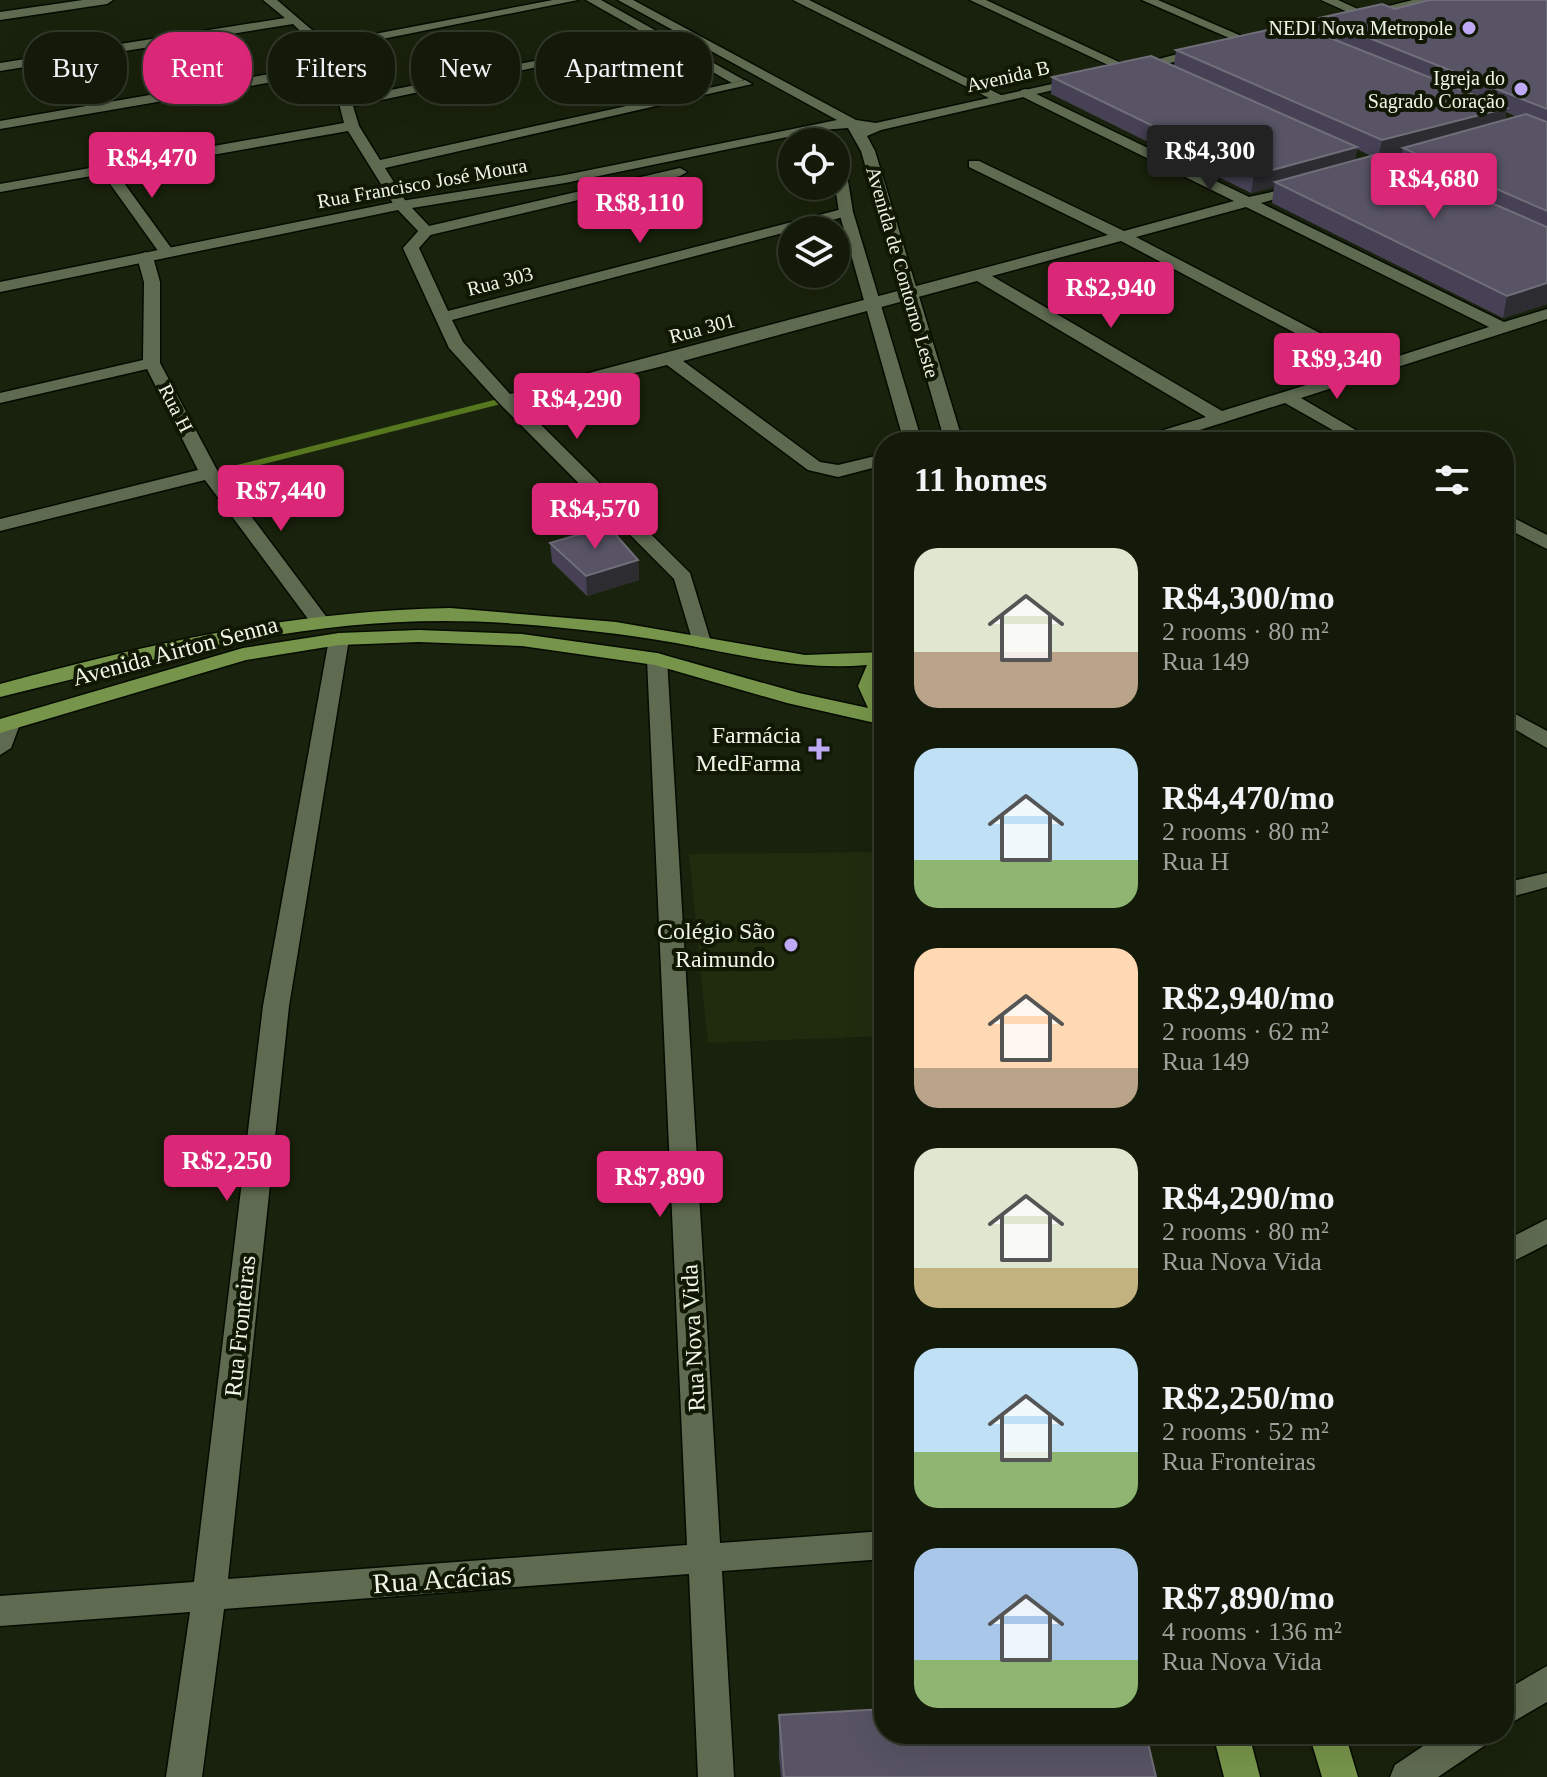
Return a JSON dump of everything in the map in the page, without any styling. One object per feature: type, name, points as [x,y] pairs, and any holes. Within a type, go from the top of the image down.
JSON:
[{"type":"main road","name":"Avenida Airton Senna","points":[[0,691],[137,653],[318,619],[383,614],[485,616],[603,628],[822,662],[874,659]]},
{"type":"main road","name":"Avenida Airton Senna","points":[[5,725],[243,654],[339,639],[419,636],[522,640],[657,659],[795,698],[874,714]]},
{"type":"main road","points":[[874,668],[867,683],[874,703]]},
{"type":"main road","points":[[1234,1744],[1242,1777]]},
{"type":"main road","points":[[1330,1744],[1340,1777]]},
{"type":"street","points":[[0,16],[107,0]]},
{"type":"street","points":[[271,2],[291,0]]},
{"type":"street","points":[[395,34],[572,0]]},
{"type":"street","points":[[592,0],[650,32]]},
{"type":"street","points":[[624,0],[856,129]]},
{"type":"street","points":[[799,0],[1000,98]]},
{"type":"street","points":[[976,0],[1128,69]]},
{"type":"street","points":[[1148,0],[1247,41]]},
{"type":"street","points":[[1327,0],[1365,15]]},
{"type":"street","name":"Avenida B","points":[[856,129],[876,127],[1429,0]]},
{"type":"street","points":[[271,2],[308,32]]},
{"type":"street","points":[[0,67],[296,20]]},
{"type":"street","points":[[1287,32],[1317,44]]},
{"type":"street","points":[[1149,64],[1178,77]]},
{"type":"street","points":[[395,93],[536,65]]},
{"type":"street","points":[[712,66],[751,87],[712,95]]},
{"type":"street","points":[[0,125],[268,79]]},
{"type":"street","points":[[1026,93],[1503,328]]},
{"type":"street","points":[[346,104],[352,126],[401,205],[426,231],[411,248],[455,344],[506,400],[683,577],[701,642]]},
{"type":"street","points":[[377,165],[669,104]]},
{"type":"street","points":[[796,112],[816,128]]},
{"type":"street","points":[[0,188],[352,126]]},
{"type":"street","name":"Rua Francisco José Moura","points":[[850,131],[856,129]]},
{"type":"street","name":"Avenida de Contorno Leste","points":[[856,129],[868,151],[951,432]]},
{"type":"street","name":"Rua Francisco José Moura","points":[[0,287],[401,205],[778,146]]},
{"type":"street","points":[[733,161],[778,150]]},
{"type":"street","points":[[974,164],[1124,237],[1374,368]]},
{"type":"street","name":"Rua Francisco José Moura","points":[[426,231],[703,167]]},
{"type":"street","points":[[107,170],[166,252]]},
{"type":"street","name":"Rua 301","points":[[506,400],[670,359],[1319,183]]},
{"type":"street","name":"Avenida de Contorno Leste","points":[[843,200],[910,432]]},
{"type":"street","name":"Rua 303","points":[[443,317],[846,212]]},
{"type":"street","name":"Rua H","points":[[145,257],[152,279],[149,347],[152,363],[209,473],[318,619]]},
{"type":"street","points":[[980,276],[1221,418]]},
{"type":"street","points":[[1176,432],[1547,314]]},
{"type":"street","points":[[670,359],[814,466],[838,471],[874,462]]},
{"type":"street","points":[[0,398],[152,363]]},
{"type":"street","points":[[1287,397],[1349,432]]},
{"type":"street","points":[[0,525],[209,473]]},
{"type":"street","points":[[1514,525],[1547,543]]},
{"type":"street","name":"Rua Fronteiras","points":[[184,1777],[209,1597],[276,1006],[339,639]]},
{"type":"street","name":"Rua Nova Vida","points":[[657,659],[716,1777]]},
{"type":"street","points":[[1514,720],[1547,741]]},
{"type":"street","points":[[0,748],[5,725]]},
{"type":"street","points":[[1514,889],[1545,883]]},
{"type":"street","points":[[1514,1249],[1547,1230]]},
{"type":"street","name":"Rua Acácias","points":[[0,1611],[874,1546]]},
{"type":"street","points":[[1514,1704],[1547,1682]]},
{"type":"street","points":[[1408,1777],[1456,1744]]},
{"type":"shaded area","name":"Colégio São Raimundo","points":[[874,852],[874,1036],[708,1043],[689,854]]},
{"type":"building","points":[[1429,0],[1547,0],[1547,109],[1319,18],[1382,4],[1395,9]]},
{"type":"building","points":[[1295,24],[1507,108],[1382,140],[1176,50]]},
{"type":"building","points":[[1151,56],[1357,147],[1254,175],[1052,77]]},
{"type":"building","points":[[1526,114],[1547,122],[1547,211],[1403,148]]},
{"type":"building","points":[[1378,154],[1547,227],[1547,283],[1507,296],[1275,182]]},
{"type":"building","points":[[608,526],[638,560],[586,576],[550,543]]},
{"type":"building","points":[[874,1710],[874,1744],[1148,1744],[1156,1777],[784,1777],[779,1715]]},
{"type":"waterway","points":[[236,468],[506,400]]},
{"type":"place","name":"NEDI Nova Metropole","points":[[1469,28]]},
{"type":"place","name":"Igreja do Sagrado Coração","points":[[1521,89]]},
{"type":"place","name":"Farmácia MedFarma","points":[[819,749]]},
{"type":"place","name":"Colégio São Raimundo","points":[[791,945]]}]
